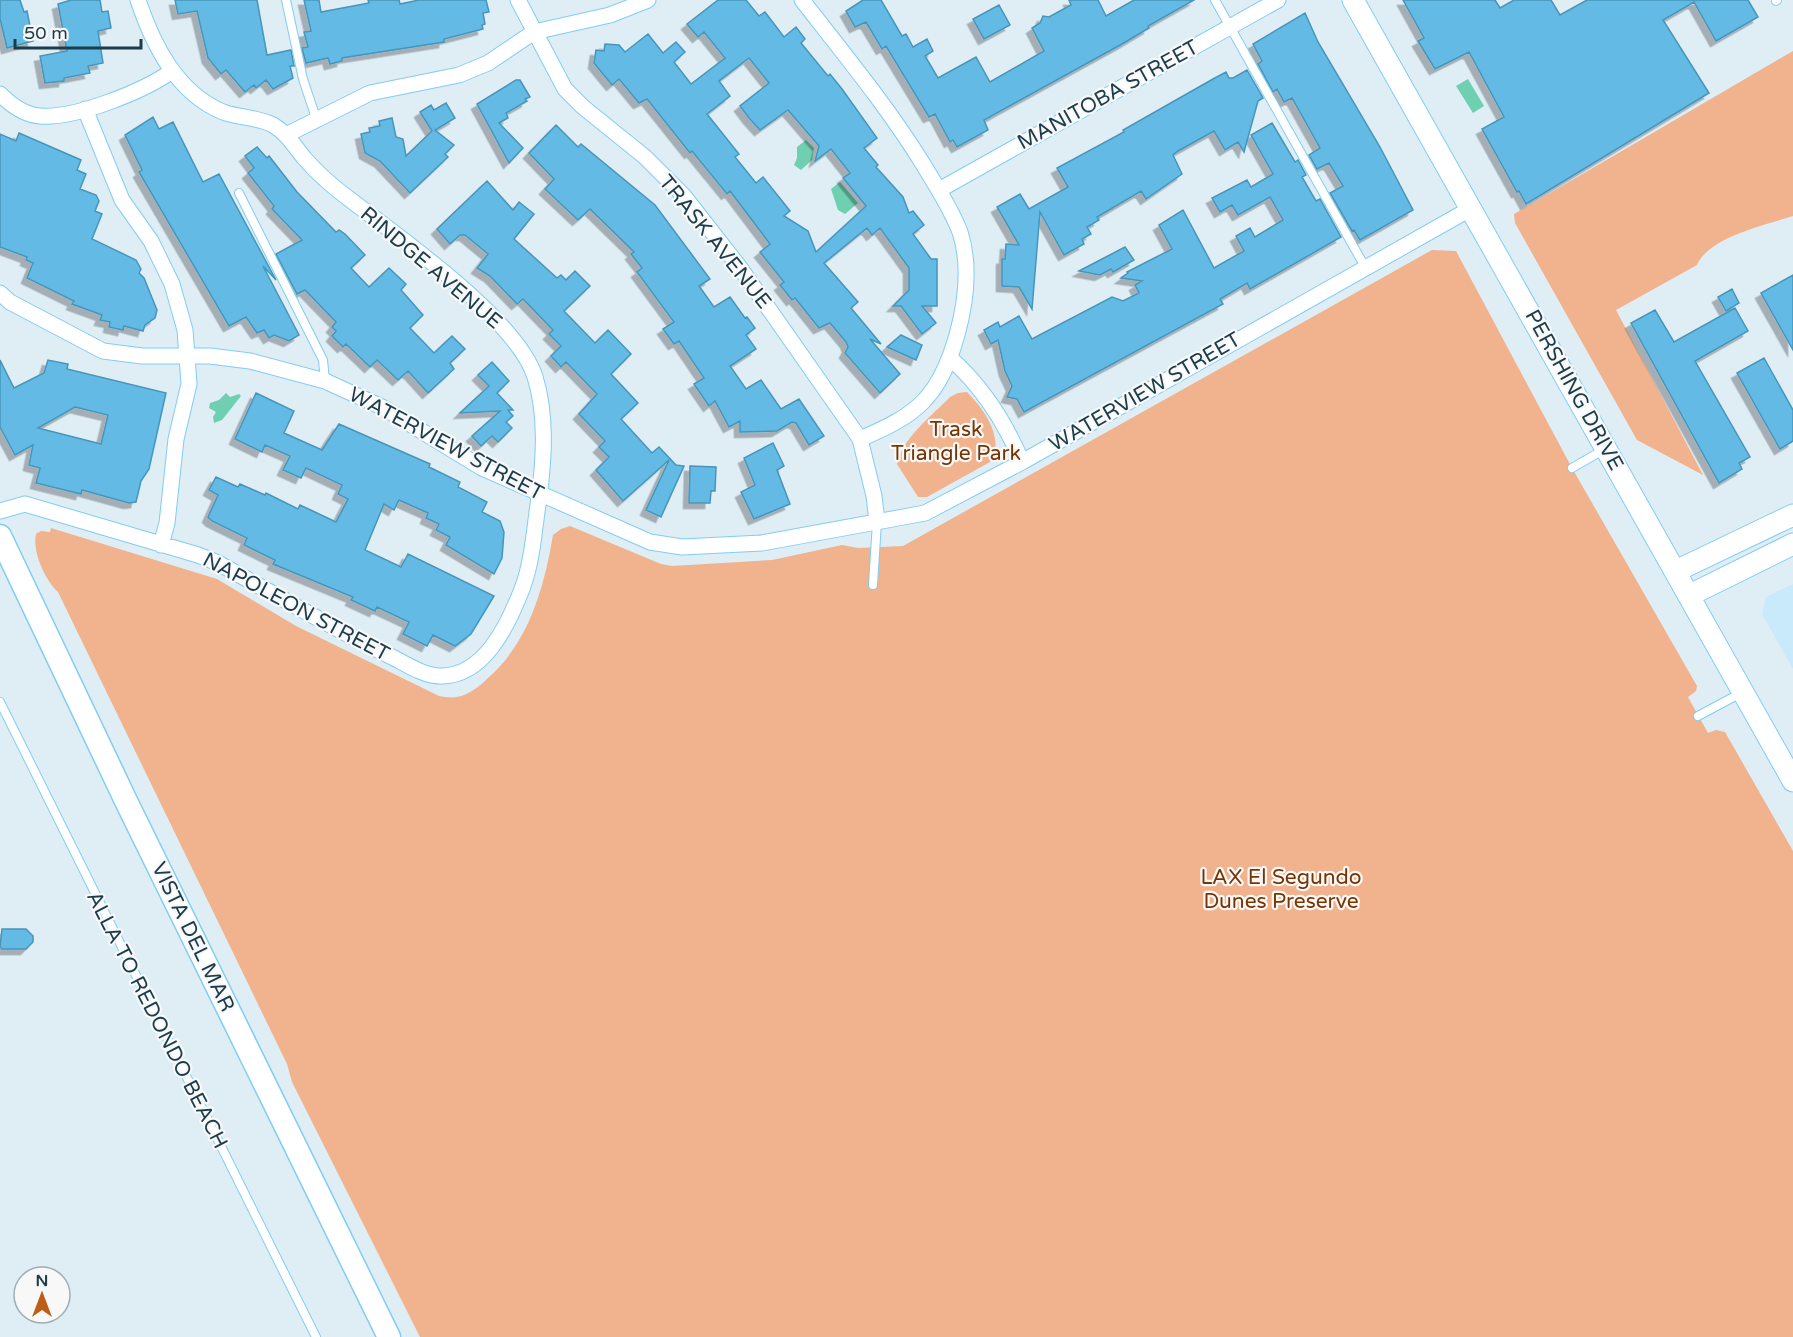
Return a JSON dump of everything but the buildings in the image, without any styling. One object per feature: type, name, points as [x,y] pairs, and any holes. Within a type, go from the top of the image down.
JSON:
[{"type":"main road","name":"PERSHING DRIVE","points":[[1353,0],[1793,781]]},
{"type":"main road","points":[[1676,571],[1793,515]]},
{"type":"main road","name":"VISTA DEL MAR","points":[[0,536],[126,801],[388,1337]]},
{"type":"main road","points":[[1690,595],[1793,544]]},
{"type":"street","name":"RINDGE AVENUE","points":[[138,0],[154,40],[172,71],[187,89],[205,104],[228,114],[273,125],[286,135],[329,184],[433,264],[513,338],[535,374],[542,406],[543,461],[529,571],[501,633],[471,668],[453,676]]},
{"type":"street","name":"TRASK AVENUE","points":[[518,0],[565,89],[583,107],[645,157],[684,196],[741,269],[860,439]]},
{"type":"street","points":[[286,135],[370,93],[459,75],[488,63],[534,32],[610,15],[648,0]]},
{"type":"street","points":[[802,0],[891,112],[939,190],[960,234],[965,260],[967,288],[961,321],[950,358],[934,390],[917,409],[899,423],[860,439],[874,496],[877,522]]},
{"type":"street","name":"MANITOBA STREET","points":[[939,190],[1278,0]]},
{"type":"street","points":[[0,94],[14,107],[40,116],[85,109],[156,83],[172,71]]},
{"type":"street","points":[[85,109],[122,200],[151,241],[171,284],[185,330],[189,384],[176,439],[167,523],[162,545]]},
{"type":"street","name":"WATERVIEW STREET","points":[[0,293],[10,302],[103,351],[142,356],[188,356],[250,361],[324,381],[384,408],[482,468],[665,546],[762,543],[925,513],[1022,462],[1470,209]]},
{"type":"street","points":[[950,358],[973,378],[996,411],[1022,462]]},
{"type":"street","name":"NAPOLEON STREET","points":[[0,511],[25,504],[218,563],[291,606],[407,664],[434,676],[453,676]]},
{"type":"lane","points":[[286,0],[303,79],[316,118]]},
{"type":"lane","points":[[1215,0],[1365,267]]},
{"type":"lane","points":[[239,193],[323,360],[324,381]]},
{"type":"lane","points":[[1572,468],[1607,448]]},
{"type":"lane","points":[[873,585],[877,522]]},
{"type":"lane","points":[[1698,716],[1743,692]]},
{"type":"lane","name":"ALLA TO REDONDO BEACH","points":[[0,702],[316,1337]]},
{"type":"shaded area","points":[[1468,79],[1484,106],[1473,113],[1456,86]]},
{"type":"shaded area","points":[[806,140],[814,148],[812,160],[801,170],[794,165],[797,158],[797,147]]},
{"type":"shaded area","points":[[840,182],[858,203],[845,214],[838,210],[831,189]]},
{"type":"shaded area","points":[[226,393],[230,397],[239,394],[241,396],[222,420],[214,423],[213,417],[216,412],[209,408],[210,403],[219,400]]},
{"type":"shaded area","points":[[1793,584],[1793,669],[1762,614],[1766,597]]},
{"type":"green space","points":[[1793,51],[1793,216],[1753,228],[1725,240],[1703,255],[1697,265],[1616,310],[1703,475],[1637,440],[1515,223],[1514,214]]},
{"type":"green space","name":"LAX El Segundo Dunes Preserve","points":[[1432,250],[1456,251],[1572,468],[1697,686],[1696,691],[1688,697],[1708,733],[1716,730],[1725,732],[1793,851],[1793,1337],[420,1337],[292,1082],[287,1064],[58,592],[44,573],[36,549],[36,534],[41,531],[50,532],[51,528],[217,579],[296,626],[439,696],[457,697],[481,684],[502,664],[514,648],[524,631],[539,594],[553,535],[561,529],[570,526],[661,564],[672,566],[772,560],[842,545],[858,548],[903,546]]},
{"type":"green space","name":"Trask Triangle Park","points":[[967,392],[991,425],[996,444],[990,462],[927,497],[918,497],[897,464],[900,454],[911,436],[950,397]]}]
